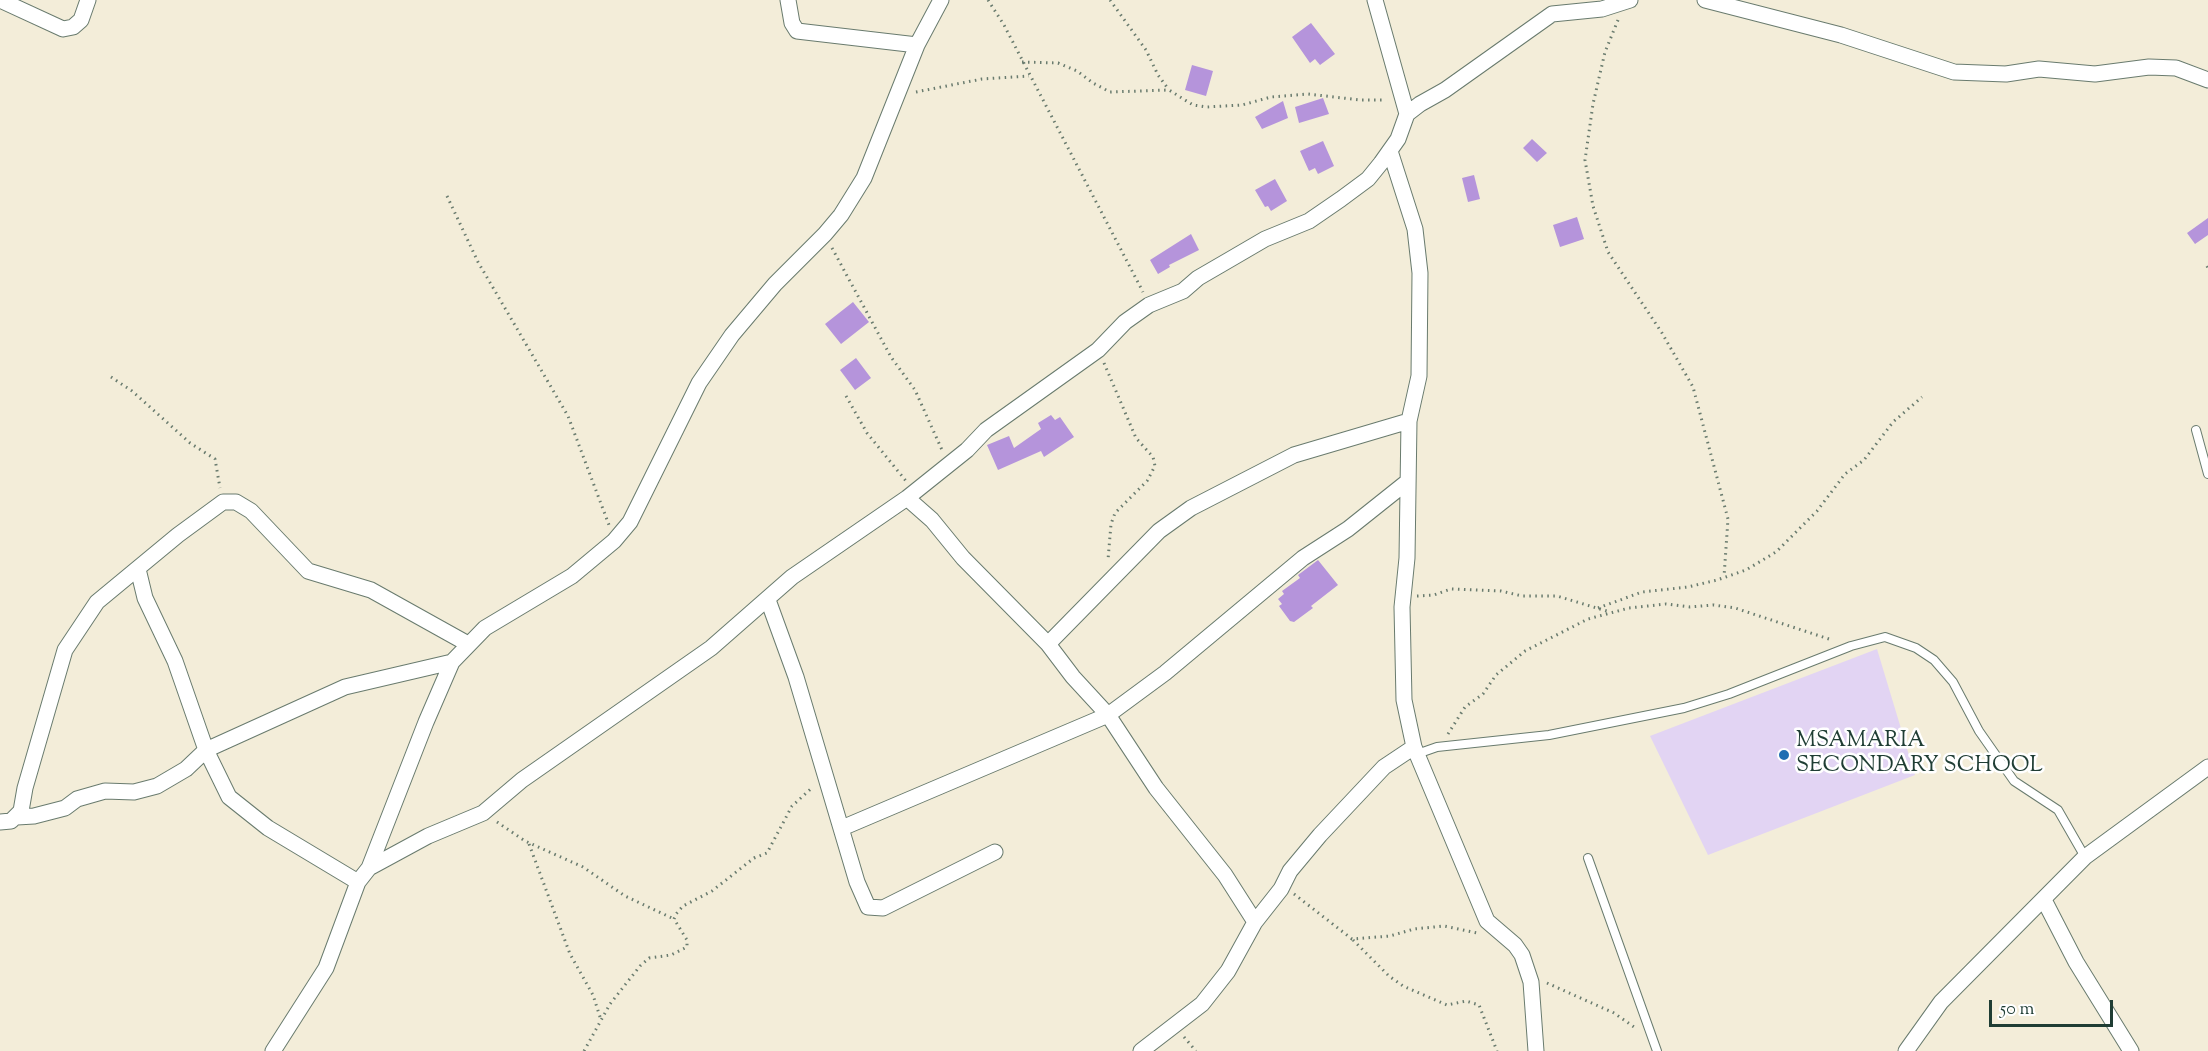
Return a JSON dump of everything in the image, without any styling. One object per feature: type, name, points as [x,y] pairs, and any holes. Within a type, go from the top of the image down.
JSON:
[{"type":"street","points":[[0,0],[63,29],[73,27],[81,20],[88,0]]},
{"type":"street","points":[[788,0],[792,23],[797,31],[917,45]]},
{"type":"street","points":[[273,1051],[326,968],[358,882],[369,868],[452,662],[485,628],[572,576],[614,541],[630,522],[699,383],[732,335],[775,284],[825,234],[864,178],[917,45],[941,0]]},
{"type":"street","points":[[369,868],[428,836],[483,813],[522,780],[711,648],[792,577],[911,495],[948,466],[986,430],[1098,350],[1125,322],[1149,305],[1183,291],[1198,278],[1265,239],[1309,221],[1368,179],[1390,151],[1405,108],[1375,0]]},
{"type":"street","points":[[1705,0],[1841,35],[1954,72],[2006,74],[2039,69],[2095,74],[2158,67],[2176,68],[2208,80]]},
{"type":"street","points":[[1405,108],[1552,14],[1602,9],[1628,1]]},
{"type":"street","points":[[1390,151],[1415,229],[1420,273],[1419,376],[1409,421],[1407,558],[1402,598],[1404,700],[1416,750],[1487,921],[1515,945],[1526,967],[1531,982],[1536,1051]]},
{"type":"street","points":[[1048,644],[1159,531],[1208,500],[1239,486],[1294,455],[1409,421]]},
{"type":"street","points":[[842,828],[1108,715],[1165,673],[1303,558],[1348,529],[1407,482]]},
{"type":"street","points":[[911,495],[963,558],[1048,644],[1108,715],[1156,788],[1226,875],[1256,922]]},
{"type":"street","points":[[0,822],[11,821],[21,811],[25,788],[65,650],[97,602],[223,502],[236,502],[251,511],[308,571],[371,590],[468,644]]},
{"type":"street","points":[[138,569],[145,598],[175,661],[206,750],[229,798],[268,828],[358,882]]},
{"type":"street","points":[[768,600],[796,677],[864,901],[872,909],[883,908],[995,852]]},
{"type":"street","points":[[16,817],[34,816],[65,808],[77,799],[105,791],[134,792],[157,786],[186,769],[206,750],[345,687],[452,662]]},
{"type":"street","points":[[1142,1051],[1202,1004],[1228,971],[1256,922],[1281,889],[1290,871],[1359,792],[1384,767],[1416,750]]},
{"type":"street","points":[[1906,1051],[1941,1002],[1999,940],[2044,900],[2085,857],[2208,767]]},
{"type":"street","points":[[2044,900],[2076,962],[2131,1051]]},
{"type":"lane","points":[[2196,430],[2208,474]]},
{"type":"lane","points":[[1416,750],[1549,735],[1684,708],[1729,694],[1851,646],[1885,637],[1909,645],[1934,660],[1953,682],[1979,731],[2014,781],[2058,810],[2085,857]]},
{"type":"lane","points":[[1588,858],[1657,1051]]},
{"type":"path","points":[[988,0],[1149,305]]},
{"type":"path","points":[[1110,0],[1146,50],[1158,75],[1169,90],[1193,105],[1207,107],[1242,105],[1271,97],[1308,94],[1405,108]]},
{"type":"path","points":[[1628,1],[1605,52],[1593,104],[1586,160],[1593,206],[1608,252],[1662,333],[1693,387],[1728,519],[1724,577]]},
{"type":"path","points":[[1022,62],[1058,63],[1077,70],[1110,92],[1169,90]]},
{"type":"path","points":[[895,96],[982,80],[1029,76]]},
{"type":"path","points":[[447,196],[478,261],[568,416],[614,541]]},
{"type":"path","points":[[825,234],[886,349],[915,390],[948,466]]},
{"type":"path","points":[[1098,350],[1136,438],[1153,457],[1155,466],[1147,481],[1115,513],[1111,524],[1109,551],[1102,587]]},
{"type":"path","points":[[111,377],[140,398],[190,443],[215,459],[223,502]]},
{"type":"path","points":[[846,396],[911,495]]},
{"type":"path","points":[[1598,608],[1642,592],[1688,587],[1724,577],[1746,570],[1776,552],[1817,511],[1845,474],[1864,460],[1893,423],[1922,397]]},
{"type":"path","points":[[1402,598],[1459,589],[1501,591],[1522,596],[1557,596],[1612,613]]},
{"type":"path","points":[[1437,747],[1465,707],[1484,694],[1496,675],[1525,651],[1558,632],[1612,613],[1666,604],[1690,607],[1714,604],[1735,608],[1851,646]]},
{"type":"path","points":[[674,919],[683,906],[712,891],[754,858],[767,853],[792,806],[825,777]]},
{"type":"path","points":[[483,813],[529,843],[583,867],[625,896],[674,919],[687,940],[687,947],[671,955],[649,958],[640,966],[601,1020],[584,1051]]},
{"type":"path","points":[[529,843],[570,954],[593,995],[601,1020]]},
{"type":"path","points":[[1281,889],[1289,891],[1352,939],[1389,976],[1403,986],[1448,1005],[1466,1001],[1479,1005],[1497,1051]]},
{"type":"path","points":[[1352,939],[1390,936],[1414,929],[1444,926],[1505,938]]},
{"type":"path","points":[[1526,967],[1549,984],[1614,1013],[1652,1037]]},
{"type":"path","points":[[1175,1027],[1196,1051]]},
{"type":"shaded area","name":"MSAMARIA SECONDARY SCHOOL","points":[[1877,649],[1915,775],[1708,855],[1650,736]]},
{"type":"building","points":[[1311,23],[1335,54],[1320,65],[1315,59],[1310,63],[1292,37]]},
{"type":"building","points":[[1192,65],[1213,71],[1206,96],[1185,90]]},
{"type":"building","points":[[1323,98],[1329,114],[1299,123],[1295,107]]},
{"type":"building","points":[[1283,101],[1288,118],[1262,129],[1255,117]]},
{"type":"building","points":[[1532,139],[1547,153],[1537,162],[1523,148]]},
{"type":"building","points":[[1323,141],[1334,166],[1318,174],[1315,168],[1309,171],[1300,151]]},
{"type":"building","points":[[1474,175],[1480,199],[1468,202],[1462,178]]},
{"type":"building","points":[[1275,179],[1287,201],[1271,211],[1268,206],[1265,207],[1255,190]]},
{"type":"building","points":[[1577,217],[1584,239],[1560,247],[1553,225]]},
{"type":"building","points":[[2208,218],[2208,235],[2195,244],[2187,233]]},
{"type":"building","points":[[1191,234],[1199,250],[1169,265],[1170,267],[1158,274],[1150,260]]},
{"type":"building","points":[[853,302],[869,322],[841,344],[825,324]]},
{"type":"building","points":[[856,358],[871,378],[855,390],[840,370]]},
{"type":"building","points":[[1051,415],[1055,420],[1060,417],[1074,437],[1044,457],[1041,451],[998,470],[987,445],[1009,436],[1014,448],[1041,429],[1038,423]]},
{"type":"building","points":[[1318,560],[1338,585],[1311,606],[1313,608],[1294,622],[1290,621],[1279,606],[1282,604],[1278,599],[1284,594],[1282,591],[1300,578],[1298,575]]},
{"type":"place","name":"MSAMARIA SECONDARY SCHOOL","points":[[1784,755]]}]
